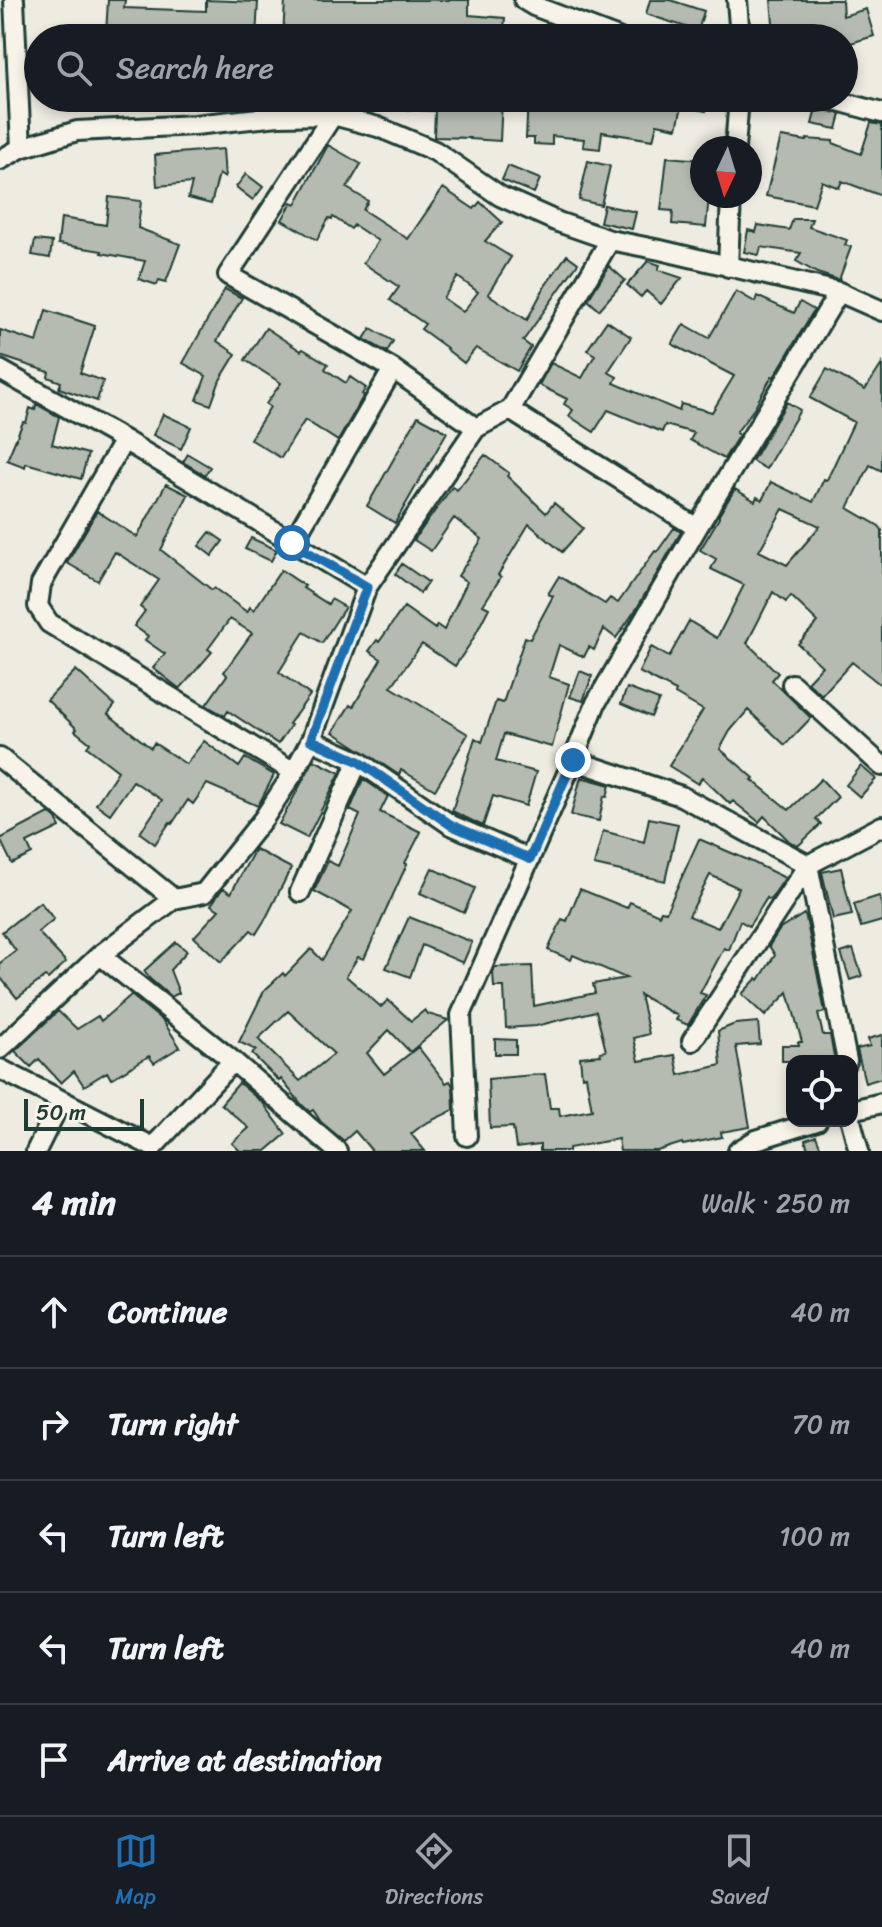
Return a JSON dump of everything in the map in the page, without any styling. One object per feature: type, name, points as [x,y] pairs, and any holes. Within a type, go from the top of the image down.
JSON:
[{"type":"street","points":[[14,0],[21,148]]},
{"type":"street","points":[[524,0],[581,24]]},
{"type":"street","points":[[737,0],[739,24]]},
{"type":"street","points":[[858,106],[882,113]]},
{"type":"street","points":[[736,136],[738,112]]},
{"type":"street","points":[[333,115],[228,275],[393,369],[476,428]]},
{"type":"street","points":[[0,160],[21,148],[77,131],[195,125],[278,116],[333,115],[378,127],[435,151],[500,196],[558,222],[610,240],[839,292],[882,311]]},
{"type":"street","points":[[728,267],[730,208]]},
{"type":"street","points":[[0,1049],[100,955],[174,899],[204,893],[264,818],[311,740],[367,587],[476,428],[510,410],[610,240]]},
{"type":"street","points":[[467,1136],[461,1015],[596,703],[839,292]]},
{"type":"street","points":[[292,543],[393,369]]},
{"type":"street","points":[[0,370],[124,440],[367,587]]},
{"type":"street","points":[[510,410],[697,528]]},
{"type":"street","points":[[124,440],[41,584],[38,606],[49,623],[294,772]]},
{"type":"street","points":[[792,684],[882,766]]},
{"type":"street","points":[[311,740],[358,761],[451,825],[530,859]]},
{"type":"street","points":[[0,758],[174,899]]},
{"type":"street","points":[[573,760],[681,796],[808,865]]},
{"type":"street","points":[[300,892],[358,761]]},
{"type":"street","points":[[692,1041],[808,865],[882,826]]},
{"type":"street","points":[[808,865],[846,1055]]},
{"type":"street","points":[[100,955],[233,1061],[337,1151]]},
{"type":"street","points":[[0,1069],[155,1149],[233,1061]]},
{"type":"street","points":[[36,1151],[61,1101]]},
{"type":"street","points":[[858,1109],[882,1103]]},
{"type":"street","points":[[738,1151],[756,1140],[798,1127]]},
{"type":"street","points":[[853,1127],[859,1151]]},
{"type":"building","points":[[108,0],[125,0],[124,8],[206,11],[206,0],[258,2],[257,24],[107,24]]},
{"type":"building","points":[[285,0],[469,0],[469,15],[505,18],[504,24],[284,24]]},
{"type":"building","points":[[650,0],[670,0],[704,11],[700,24],[677,24],[646,14]]},
{"type":"building","points":[[771,0],[842,0],[843,16],[866,9],[874,36],[858,41],[858,24],[773,24]]},
{"type":"building","points":[[435,112],[501,112],[500,141],[434,137]]},
{"type":"building","points":[[527,112],[681,112],[677,128],[657,124],[653,140],[602,132],[600,149],[583,147],[584,139],[552,136],[552,145],[534,144],[534,138],[526,138]]},
{"type":"building","points":[[815,112],[841,114],[837,129],[812,124]]},
{"type":"building","points":[[871,123],[882,125],[882,196],[842,181],[839,188],[822,181],[814,205],[766,196],[781,137],[833,141],[861,154]]},
{"type":"building","points":[[328,145],[361,164],[347,188],[368,201],[363,210],[408,239],[443,188],[474,209],[480,202],[502,222],[485,241],[511,257],[488,294],[527,320],[545,286],[567,255],[578,263],[523,341],[531,347],[517,371],[476,348],[464,363],[421,329],[425,324],[390,300],[399,287],[363,263],[378,241],[354,225],[351,229],[333,217],[329,218],[317,240],[282,220],[292,202],[296,204]],"holes":[[[458,277],[478,292],[463,312],[443,298]]]},
{"type":"building","points":[[223,149],[225,178],[219,174],[211,204],[188,198],[192,183],[157,186],[155,155]]},
{"type":"building","points":[[667,157],[690,159],[690,208],[708,208],[706,227],[672,224],[673,211],[661,210]]},
{"type":"building","points":[[588,161],[610,166],[601,205],[579,200]]},
{"type":"building","points":[[508,166],[540,179],[534,193],[502,180]]},
{"type":"building","points":[[246,174],[263,187],[253,200],[236,187]]},
{"type":"building","points":[[109,197],[141,201],[138,228],[180,244],[166,282],[159,280],[157,285],[139,279],[145,261],[58,244],[61,218],[106,225]]},
{"type":"building","points":[[604,205],[636,212],[632,229],[600,222]]},
{"type":"building","points":[[793,219],[812,219],[809,227],[847,240],[845,245],[851,247],[839,280],[817,273],[796,261],[801,253],[761,247],[759,255],[744,252],[748,230],[756,232],[758,225],[789,230]]},
{"type":"building","points":[[35,240],[52,242],[50,258],[32,255]]},
{"type":"building","points":[[648,261],[660,265],[658,270],[682,278],[661,304],[646,291],[641,297],[627,285]]},
{"type":"building","points":[[609,266],[625,280],[599,310],[588,300]]},
{"type":"building","points":[[225,289],[242,298],[217,341],[236,354],[220,380],[211,405],[197,400],[206,376],[183,363]]},
{"type":"building","points":[[736,291],[755,302],[757,296],[794,313],[800,302],[814,310],[736,433],[739,435],[724,459],[690,440],[694,433],[665,425],[662,432],[608,410],[594,432],[569,416],[573,410],[564,404],[567,399],[539,385],[551,363],[582,378],[595,355],[587,350],[607,321],[631,337],[608,372],[617,377],[614,383],[679,411],[681,404],[712,412],[734,376],[672,344],[684,324],[709,338]]},
{"type":"building","points":[[46,310],[95,326],[80,373],[103,381],[97,401],[59,388],[61,382],[48,377],[49,372],[0,356],[0,330],[37,342]]},
{"type":"building","points":[[266,328],[328,364],[325,369],[346,383],[350,377],[366,388],[338,441],[305,420],[281,458],[250,439],[270,407],[266,404],[281,383],[245,360]]},
{"type":"building","points":[[371,328],[393,341],[387,352],[364,339]]},
{"type":"building","points":[[882,364],[882,471],[870,465],[848,508],[882,530],[882,686],[852,662],[822,695],[807,682],[822,666],[798,644],[818,622],[791,596],[786,602],[773,592],[747,643],[778,673],[772,680],[811,718],[785,745],[748,710],[720,749],[789,810],[821,779],[838,797],[816,819],[821,824],[798,846],[764,816],[759,822],[733,801],[730,804],[702,777],[698,784],[669,766],[703,710],[675,694],[676,691],[639,672],[651,647],[669,657],[689,621],[717,638],[744,585],[711,569],[716,559],[700,550],[735,489],[755,501],[757,497],[762,500],[771,482],[813,502],[824,479],[827,480],[854,422],[810,398],[827,369],[865,390]],"holes":[[[783,509],[820,526],[787,565],[759,551]]]},
{"type":"building","points":[[787,402],[800,410],[766,469],[752,461]]},
{"type":"building","points":[[36,404],[59,417],[52,444],[88,454],[81,479],[7,460],[23,422],[26,423],[30,408],[35,410]]},
{"type":"building","points":[[163,414],[191,427],[181,449],[153,435]]},
{"type":"building","points":[[418,416],[447,432],[395,523],[367,506]]},
{"type":"building","points":[[188,454],[210,467],[205,475],[183,462]]},
{"type":"building","points":[[485,455],[509,473],[507,476],[546,513],[554,503],[583,528],[562,552],[529,524],[498,575],[501,577],[483,605],[489,608],[455,666],[422,644],[391,687],[468,734],[435,790],[401,770],[399,775],[333,732],[350,705],[353,707],[381,659],[369,651],[404,607],[435,629],[437,625],[444,630],[467,582],[458,576],[482,539],[454,518],[431,551],[414,540],[452,487],[457,490]]},
{"type":"building","points":[[166,484],[188,495],[161,550],[212,590],[214,588],[247,612],[250,607],[254,610],[281,570],[328,604],[331,599],[345,607],[322,643],[304,632],[279,672],[310,695],[278,744],[228,711],[225,716],[206,705],[227,675],[224,672],[252,633],[230,619],[208,649],[212,652],[180,689],[153,668],[165,654],[145,640],[148,636],[134,626],[145,611],[140,607],[159,580],[115,552],[98,581],[67,563],[97,511],[137,537]]},
{"type":"building","points":[[674,528],[681,532],[616,638],[604,629],[594,650],[589,647],[584,657],[559,645],[549,677],[569,684],[552,747],[504,734],[496,761],[536,772],[526,806],[493,796],[483,826],[452,811],[475,738],[482,742],[496,701],[503,703],[525,637],[530,639],[553,596],[548,594],[559,576],[605,604],[610,598],[618,603]]},
{"type":"building","points":[[210,532],[223,541],[212,556],[199,546]]},
{"type":"building","points":[[251,538],[277,550],[271,561],[245,549]]},
{"type":"building","points":[[402,564],[428,582],[420,593],[395,574]]},
{"type":"building","points":[[76,670],[115,705],[108,714],[151,748],[154,743],[186,764],[204,741],[239,767],[245,758],[274,775],[258,806],[207,784],[193,804],[188,800],[155,844],[140,833],[162,800],[133,781],[110,814],[96,804],[118,771],[87,747],[90,743],[47,700]]},
{"type":"building","points":[[580,671],[592,676],[583,701],[570,697]]},
{"type":"building","points":[[627,688],[659,700],[651,717],[621,704]]},
{"type":"building","points":[[314,760],[340,773],[307,838],[279,824]]},
{"type":"building","points":[[861,766],[876,779],[860,797],[846,785]]},
{"type":"building","points":[[581,777],[610,785],[607,797],[604,796],[599,821],[571,815]]},
{"type":"building","points":[[363,779],[388,796],[380,812],[421,832],[364,959],[358,957],[346,976],[381,1007],[388,1000],[411,1021],[425,1010],[428,1014],[448,1020],[410,1052],[389,1030],[367,1053],[384,1074],[418,1047],[446,1083],[450,1081],[453,1086],[454,1110],[411,1134],[425,1151],[372,1151],[355,1131],[344,1141],[321,1122],[313,1110],[310,1112],[302,1105],[281,1079],[279,1081],[252,1054],[256,1050],[239,1042],[264,991],[283,973],[285,976],[311,949],[322,960],[352,911],[314,891],[328,861],[338,866],[360,815],[350,810]],"holes":[[[288,1011],[334,1054],[300,1081],[258,1039]]]},
{"type":"building","points":[[49,813],[60,827],[27,843],[32,854],[12,864],[0,839]]},
{"type":"building","points":[[649,818],[678,824],[665,881],[594,865],[603,831],[644,842]]},
{"type":"building","points":[[699,839],[785,878],[749,926],[740,921],[729,950],[724,948],[700,993],[706,995],[688,1025],[640,995],[649,1034],[634,1038],[639,1061],[675,1055],[679,1075],[721,1065],[718,1031],[735,1024],[758,1022],[760,1044],[736,1046],[750,1127],[721,1132],[722,1137],[682,1143],[657,1151],[620,1151],[618,1139],[569,1148],[569,1151],[540,1151],[540,1145],[516,1148],[513,1127],[490,1128],[488,1079],[545,1074],[550,1108],[559,1108],[560,1116],[592,1110],[586,1076],[582,1077],[580,1057],[601,1055],[600,1052],[606,1051],[596,1011],[536,1026],[506,1028],[504,987],[494,987],[495,967],[532,966],[534,1006],[595,993],[593,984],[626,978],[573,955],[571,960],[548,950],[562,919],[567,921],[580,889],[627,908],[630,902],[659,915],[661,911],[666,912]],"holes":[[[710,875],[739,888],[718,928],[689,916]]]},
{"type":"building","points":[[255,849],[291,868],[256,934],[251,930],[221,962],[194,937],[219,910],[211,905],[223,888],[231,893]]},
{"type":"building","points":[[432,868],[475,888],[464,913],[420,893]]},
{"type":"building","points":[[841,868],[852,915],[833,919],[822,872]]},
{"type":"building","points":[[879,896],[882,921],[861,927],[854,904]]},
{"type":"building","points":[[40,902],[54,919],[38,932],[66,962],[48,979],[45,977],[17,998],[0,977],[0,963],[16,951],[2,932]]},
{"type":"building","points":[[804,914],[825,1012],[818,1014],[823,1035],[830,1035],[834,1055],[786,1055],[786,1061],[782,1061],[782,1045],[799,1045],[798,1042],[802,1042],[788,992],[765,1016],[742,994],[757,978],[759,980],[775,955],[769,946],[780,929]]},
{"type":"building","points":[[409,917],[472,942],[463,963],[422,945],[410,977],[386,968]]},
{"type":"building","points":[[176,942],[187,951],[170,970],[179,993],[171,997],[144,971]]},
{"type":"building","points":[[853,949],[862,976],[850,980],[841,953]]},
{"type":"building","points":[[131,995],[163,1021],[180,1047],[154,1063],[149,1056],[111,1079],[107,1072],[84,1086],[74,1071],[61,1083],[39,1059],[31,1067],[15,1051],[58,1011],[77,1029],[98,1016],[101,1021]]},
{"type":"building","points":[[882,1035],[882,1078],[865,1083],[857,1049],[870,1046],[868,1039]]},
{"type":"building","points":[[495,1039],[516,1040],[516,1054],[495,1054]]},
{"type":"building","points":[[239,1083],[263,1103],[286,1134],[266,1151],[240,1151],[232,1143],[249,1128],[221,1104]]},
{"type":"building","points":[[816,1136],[822,1151],[809,1151],[805,1140]]},
{"type":"route","points":[[292,543],[367,587],[311,740],[358,761],[451,825],[530,859],[573,760]]}]
